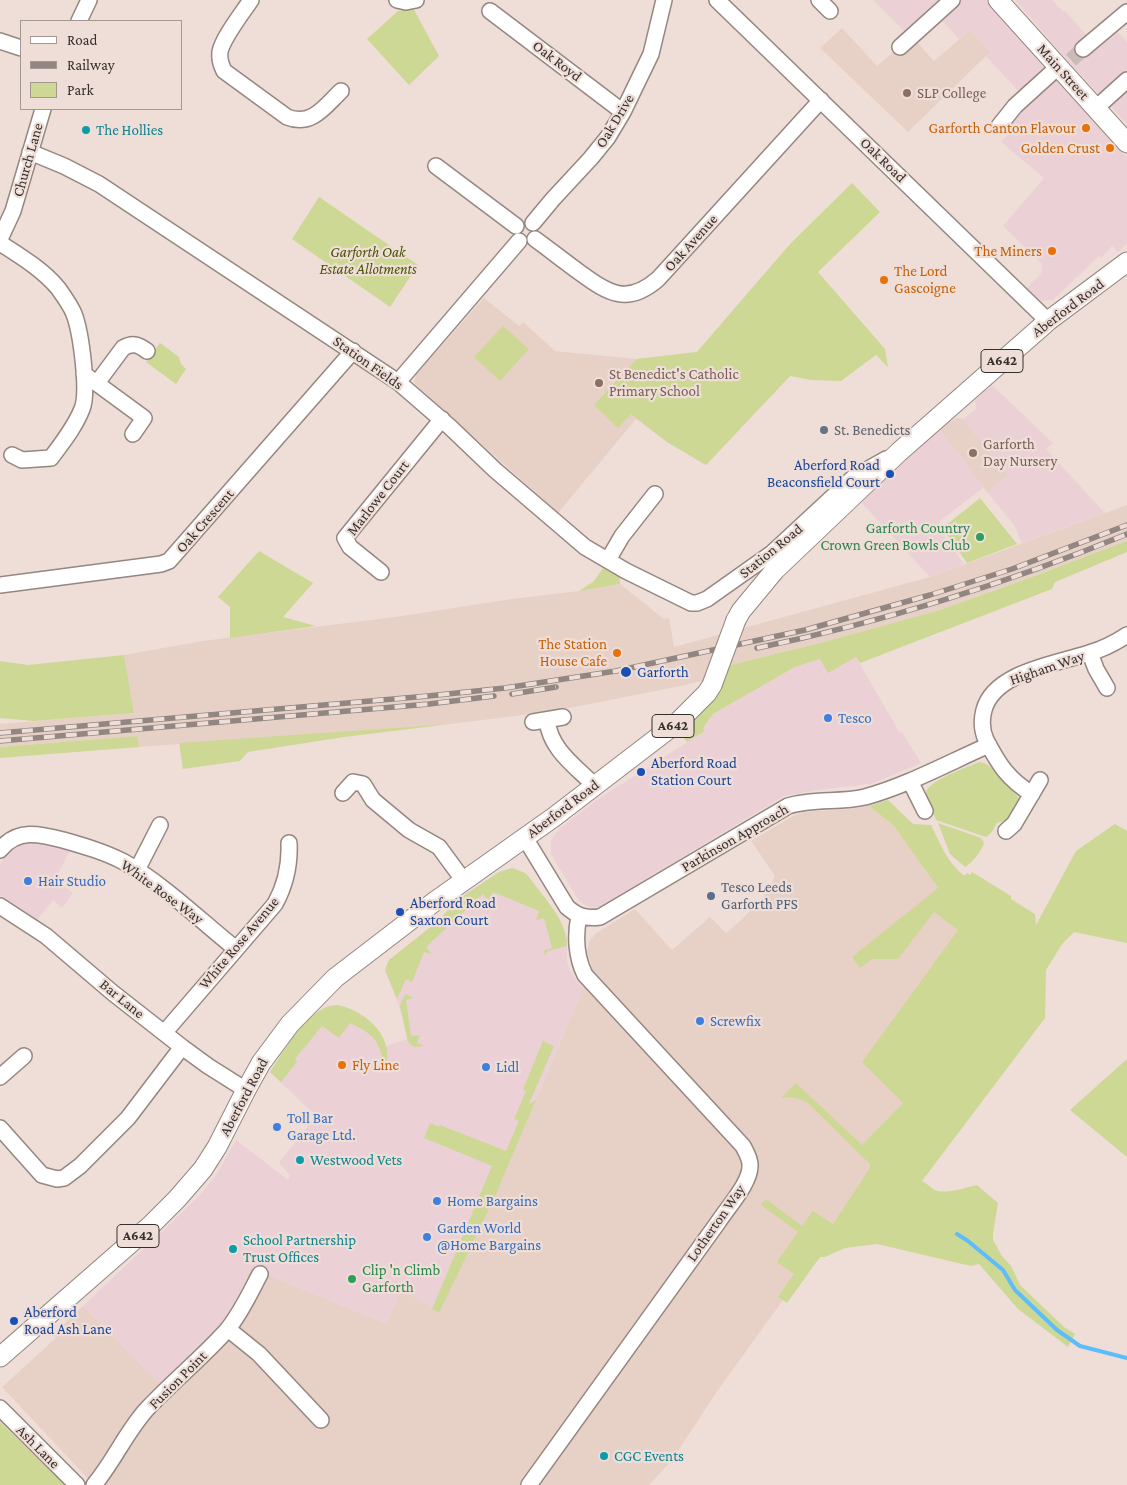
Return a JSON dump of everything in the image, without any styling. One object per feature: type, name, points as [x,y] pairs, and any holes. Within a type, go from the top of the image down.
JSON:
[{"type":"main road","name":"Main Street","points":[[998,0],[1063,65],[1096,108],[1127,143]]},
{"type":"main road","name":"Aberford Road","points":[[0,1357],[150,1226],[177,1199],[203,1169],[218,1147],[261,1063],[286,1030],[334,978],[464,880],[525,838],[678,722],[712,685],[736,620],[741,611],[775,570],[899,452],[1048,321],[1127,262]]},
{"type":"street","points":[[79,20],[89,0]]},
{"type":"street","points":[[251,0],[222,45],[220,63],[224,71],[287,117],[295,120],[303,121],[311,118],[342,91]]},
{"type":"street","points":[[397,0],[406,2],[416,0]]},
{"type":"street","name":"Oak Drive","points":[[534,223],[553,199],[592,158],[608,137],[623,112],[651,54],[664,0]]},
{"type":"street","name":"Oak Road","points":[[717,0],[1048,321]]},
{"type":"street","points":[[819,0],[830,11]]},
{"type":"street","points":[[900,47],[952,0]]},
{"type":"street","name":"Oak Royd","points":[[490,11],[623,112]]},
{"type":"street","points":[[1083,49],[1127,12]]},
{"type":"street","points":[[0,41],[20,48]]},
{"type":"street","points":[[999,126],[1015,106],[1063,65]]},
{"type":"street","points":[[1096,108],[1127,80]]},
{"type":"street","name":"Oak Avenue","points":[[535,239],[602,288],[621,294],[641,291],[658,279],[821,100]]},
{"type":"street","name":"Church Lane","points":[[0,239],[13,211],[43,110]]},
{"type":"street","name":"Station Fields","points":[[30,152],[64,166],[99,184],[353,351],[398,382],[495,470],[574,538],[626,571],[686,601]]},
{"type":"street","points":[[436,166],[516,226]]},
{"type":"street","points":[[525,220],[534,223],[538,230],[535,239],[528,244],[518,241],[514,233],[516,226],[525,220]]},
{"type":"street","points":[[398,382],[518,241]]},
{"type":"street","points":[[0,243],[34,266],[58,288],[74,313],[81,343],[84,374],[83,408],[68,436],[51,458],[22,460],[12,455]]},
{"type":"street","points":[[97,382],[123,348],[129,344],[136,345],[147,351]]},
{"type":"street","name":"Oak Crescent","points":[[0,584],[169,562],[353,351]]},
{"type":"street","points":[[84,374],[148,412],[133,434]]},
{"type":"street","name":"Marlowe Court","points":[[381,572],[350,547],[345,538],[442,420]]},
{"type":"street","name":"Station Road","points":[[686,601],[697,603],[715,594],[772,553],[854,477],[899,452]]},
{"type":"street","points":[[608,560],[622,536],[655,494]]},
{"type":"street","name":"Higham Way","points":[[1032,794],[1012,780],[1005,772],[983,734],[982,716],[988,700],[999,686],[1022,674],[1090,653],[1113,644],[1127,635]]},
{"type":"street","points":[[1090,653],[1096,669],[1107,688]]},
{"type":"street","points":[[563,718],[540,721],[554,744],[594,785]]},
{"type":"street","name":"Parkinson Approach","points":[[579,916],[591,919],[608,914],[788,806],[804,802],[863,797],[910,781],[989,746]]},
{"type":"street","points":[[1006,831],[1014,824],[1040,780]]},
{"type":"street","points":[[910,781],[924,812]]},
{"type":"street","points":[[343,793],[353,782],[360,782],[370,797],[408,830],[439,847],[464,880]]},
{"type":"street","points":[[137,870],[160,825]]},
{"type":"street","name":"White Rose Way","points":[[0,850],[5,844],[20,834],[48,836],[105,853],[137,870],[236,948]]},
{"type":"street","points":[[525,838],[567,907],[579,916]]},
{"type":"street","name":"White Rose Avenue","points":[[164,1033],[275,904],[288,871],[289,842]]},
{"type":"street","name":"Bar Lane","points":[[0,906],[46,936],[113,993],[182,1047],[246,1090]]},
{"type":"street","name":"Lotherton Way","points":[[530,1485],[744,1185],[750,1165],[748,1155],[743,1146],[585,975],[578,957],[577,925],[579,916]]},
{"type":"street","points":[[0,1128],[42,1175],[57,1179],[64,1178],[86,1160],[128,1118],[182,1047]]},
{"type":"street","points":[[0,1076],[24,1056]]},
{"type":"street","name":"Fusion Point","points":[[94,1485],[123,1440],[147,1410],[228,1329],[242,1309],[260,1274]]},
{"type":"street","points":[[228,1329],[259,1354],[321,1420]]},
{"type":"street","name":"Ash Lane","points":[[0,1408],[77,1485]]},
{"type":"shaded area","points":[[873,0],[944,0],[907,34]]},
{"type":"shaded area","points":[[962,0],[987,0],[1045,65],[1044,71],[1020,93],[986,56],[990,52],[970,30],[959,39],[941,19]]},
{"type":"shaded area","points":[[1015,0],[1052,0],[1063,12],[1065,11],[1098,48],[1117,31],[1127,42],[1127,69],[1117,78],[1127,88],[1127,124],[1067,60]]},
{"type":"shaded area","name":"SLP College","points":[[842,28],[877,66],[895,51],[900,56],[916,41],[934,61],[970,30],[990,52],[908,132],[820,48]]},
{"type":"shaded area","points":[[1051,79],[1058,79],[1127,157],[1127,244],[1118,252],[1112,246],[1053,300],[1041,301],[1027,288],[1041,274],[1042,264],[1003,226],[1044,178],[1001,142],[1010,132],[1005,124]]},
{"type":"shaded area","name":"St Benedict's Catholic Primary School","points":[[780,256],[790,376],[706,465],[667,442],[636,419],[558,513],[414,382],[416,374],[484,298],[519,326],[523,322],[555,351],[637,359],[697,352]]},
{"type":"shaded area","points":[[992,385],[1053,443],[1046,449],[1105,513],[1022,543],[1014,525],[987,492],[1007,475],[963,419],[976,409],[975,400]]},
{"type":"shaded area","name":"Garforth Day Nursery","points":[[957,418],[963,419],[1008,475],[987,492],[939,428]]},
{"type":"shaded area","points":[[939,428],[984,487],[940,521],[941,532],[964,564],[930,577],[861,502]]},
{"type":"shaded area","points":[[1127,505],[1127,541],[940,610],[820,643],[709,670],[705,680],[681,686],[549,712],[450,724],[139,747],[137,736],[0,747],[0,724],[134,713],[124,655],[203,641],[395,617],[620,584],[664,619],[669,618],[674,647],[930,577]]},
{"type":"shaded area","points":[[856,657],[900,733],[902,732],[921,763],[871,784],[784,796],[599,907],[591,908],[577,898],[551,854],[551,840],[560,828],[598,799],[705,731],[703,728],[713,714],[795,667],[820,659]]},
{"type":"shaded area","points":[[869,806],[893,825],[938,888],[958,871],[1042,930],[817,1253],[718,1390],[672,1460],[649,1485],[94,1485],[2,1387],[56,1338],[53,1334],[83,1306],[161,1384],[216,1331],[234,1305],[251,1268],[387,1324],[401,1288],[439,1313],[493,1201],[584,987],[592,967],[587,951],[589,942],[595,934],[635,909],[672,950],[710,917],[726,933],[769,891],[775,876],[751,841],[793,816],[804,812]]},
{"type":"shaded area","points":[[34,840],[70,850],[55,880],[73,893],[62,908],[53,900],[37,920],[0,895],[0,865],[6,854],[19,844]]},
{"type":"shaded area","points":[[512,868],[525,873],[529,877],[561,921],[567,939],[567,960],[570,970],[575,979],[584,987],[493,1201],[439,1313],[401,1288],[387,1324],[251,1268],[234,1305],[216,1331],[161,1385],[83,1306],[199,1196],[216,1175],[236,1140],[288,1180],[290,1176],[279,1162],[316,1116],[270,1072],[294,1037],[324,1007],[337,1005],[352,1010],[368,1019],[379,1031],[386,1046],[407,1039],[402,1014],[385,970],[389,960],[437,922],[456,901],[499,872]]},
{"type":"green space","points":[[413,8],[439,56],[409,85],[367,39],[398,11]]},
{"type":"green space","points":[[852,183],[880,212],[818,272],[885,349],[888,367],[876,355],[841,381],[811,380],[790,376],[706,465],[667,442],[631,414],[618,428],[594,405],[637,359],[697,352],[790,244]]},
{"type":"green space","name":"Garforth Oak Estate Allotments","points":[[319,197],[418,265],[390,307],[292,239]]},
{"type":"green space","points":[[503,326],[529,349],[500,381],[474,357]]},
{"type":"green space","points":[[160,343],[179,357],[181,364],[186,369],[176,384],[146,362]]},
{"type":"green space","name":"Garforth Country Crown Green Bowls Club","points":[[980,498],[1017,544],[967,563],[944,530],[945,526]]},
{"type":"green space","points":[[1127,541],[1127,552],[1055,582],[1052,589],[860,663],[856,657],[828,673],[820,659],[795,667],[713,714],[703,728],[705,731],[687,742],[679,732],[709,702],[721,686],[730,665],[820,643],[940,610]]},
{"type":"green space","points":[[259,551],[313,583],[283,617],[316,626],[230,638],[230,607],[218,597]]},
{"type":"green space","points":[[603,568],[619,576],[620,584],[579,591],[594,581]]},
{"type":"green space","points":[[124,655],[134,713],[34,721],[0,718],[0,661],[28,665]]},
{"type":"green space","points":[[450,724],[344,737],[248,752],[240,761],[183,769],[179,743]]},
{"type":"green space","points":[[137,736],[139,747],[0,758],[0,747]]},
{"type":"green space","points":[[979,762],[987,764],[993,769],[1016,795],[1021,804],[1010,819],[997,823],[986,837],[936,820],[926,794],[932,784],[940,779]]},
{"type":"green space","points":[[888,800],[913,824],[931,825],[941,846],[958,871],[964,876],[967,873],[970,875],[972,872],[1011,896],[1011,899],[1035,914],[1036,925],[1076,851],[1115,824],[1127,831],[1127,943],[1074,932],[1062,944],[1046,970],[1045,1018],[922,1181],[934,1189],[944,1192],[977,1185],[998,1203],[993,1240],[1002,1256],[1011,1266],[1020,1285],[1064,1327],[1075,1334],[1068,1347],[1018,1309],[979,1264],[971,1266],[877,1244],[845,1248],[825,1257],[820,1257],[787,1303],[778,1297],[794,1274],[777,1262],[798,1232],[761,1205],[766,1199],[802,1226],[813,1211],[833,1224],[870,1168],[870,1164],[808,1103],[795,1098],[781,1098],[796,1083],[862,1145],[903,1103],[862,1062],[958,930],[934,912],[898,959],[872,959],[860,968],[852,957],[938,888],[893,825],[869,806]]},
{"type":"green space","points":[[938,823],[981,838],[984,843],[981,850],[974,860],[965,867],[950,854]]},
{"type":"green space","points":[[512,868],[525,873],[529,877],[554,910],[563,927],[567,946],[547,951],[546,955],[543,951],[552,948],[544,918],[536,920],[539,911],[493,892],[489,900],[483,894],[426,947],[432,954],[424,952],[412,982],[406,979],[397,999],[385,970],[389,960],[437,922],[456,901],[499,872]]},
{"type":"green space","points":[[405,994],[414,998],[406,1000],[411,1036],[420,1035],[417,1043],[425,1046],[414,1047],[408,1042],[400,1006]]},
{"type":"green space","points":[[337,1005],[358,1013],[376,1027],[387,1047],[388,1058],[385,1069],[378,1045],[366,1032],[350,1023],[339,1038],[322,1026],[295,1059],[297,1062],[281,1082],[270,1072],[290,1041],[316,1013],[326,1007]]},
{"type":"green space","points":[[543,1041],[554,1046],[529,1104],[536,1100],[493,1201],[439,1313],[432,1309],[492,1166],[424,1138],[430,1123],[439,1127],[440,1125],[506,1151],[519,1121],[514,1119],[526,1091],[523,1089]]},
{"type":"green space","points":[[1127,1059],[1127,1157],[1070,1110]]},
{"type":"green space","points":[[0,1422],[65,1485],[0,1485]]},
{"type":"waterway","points":[[957,1234],[1003,1270],[1015,1290],[1057,1330],[1080,1346],[1127,1358]]},
{"type":"tunnel","points":[[1071,60],[1083,49]]},
{"type":"railway","points":[[0,733],[428,696],[505,688],[616,671],[805,630],[930,595],[1012,569],[1127,525]]},
{"type":"railway","points":[[757,648],[804,638],[945,600],[1037,569],[1127,534]]},
{"type":"railway","points":[[512,694],[556,687]]},
{"type":"railway","points":[[0,741],[429,704],[494,696]]},
{"type":"place","name":"SLP College","points":[[907,93]]},
{"type":"place","name":"Garforth Canton Flavour","points":[[1086,128]]},
{"type":"place","name":"The Hollies","points":[[86,130]]},
{"type":"place","name":"Golden Crust","points":[[1110,148]]},
{"type":"place","name":"The Miners","points":[[1052,251]]},
{"type":"place","name":"The Lord Gascoigne","points":[[884,280]]},
{"type":"place","name":"St Benedict's Catholic Primary School","points":[[599,383]]},
{"type":"place","name":"St. Benedicts","points":[[824,430]]},
{"type":"place","name":"Garforth Day Nursery","points":[[973,453]]},
{"type":"place","name":"Aberford Road Beaconsfield Court","points":[[890,474]]},
{"type":"place","name":"Garforth Country Crown Green Bowls Club","points":[[980,537]]},
{"type":"place","name":"The Station House Cafe","points":[[617,653]]},
{"type":"place","name":"Garforth","points":[[626,672]]},
{"type":"place","name":"Tesco","points":[[828,718]]},
{"type":"place","name":"Aberford Road Station Court","points":[[641,772]]},
{"type":"place","name":"Hair Studio","points":[[28,881]]},
{"type":"place","name":"Tesco Leeds Garforth PFS","points":[[711,896]]},
{"type":"place","name":"Aberford Road Saxton Court","points":[[400,912]]},
{"type":"place","name":"Screwfix","points":[[700,1021]]},
{"type":"place","name":"Fly Line","points":[[342,1065]]},
{"type":"place","name":"Lidl","points":[[486,1067]]},
{"type":"place","name":"Toll Bar Garage Ltd.","points":[[277,1127]]},
{"type":"place","name":"Westwood Vets","points":[[300,1160]]},
{"type":"place","name":"Home Bargains","points":[[437,1201]]},
{"type":"place","name":"Garden World @Home Bargains","points":[[427,1237]]},
{"type":"place","name":"School Partnership Trust Offices","points":[[233,1249]]},
{"type":"place","name":"Clip 'n Climb Garforth","points":[[352,1279]]},
{"type":"place","name":"Aberford Road Ash Lane","points":[[14,1321]]},
{"type":"place","name":"CGC Events","points":[[604,1456]]}]
